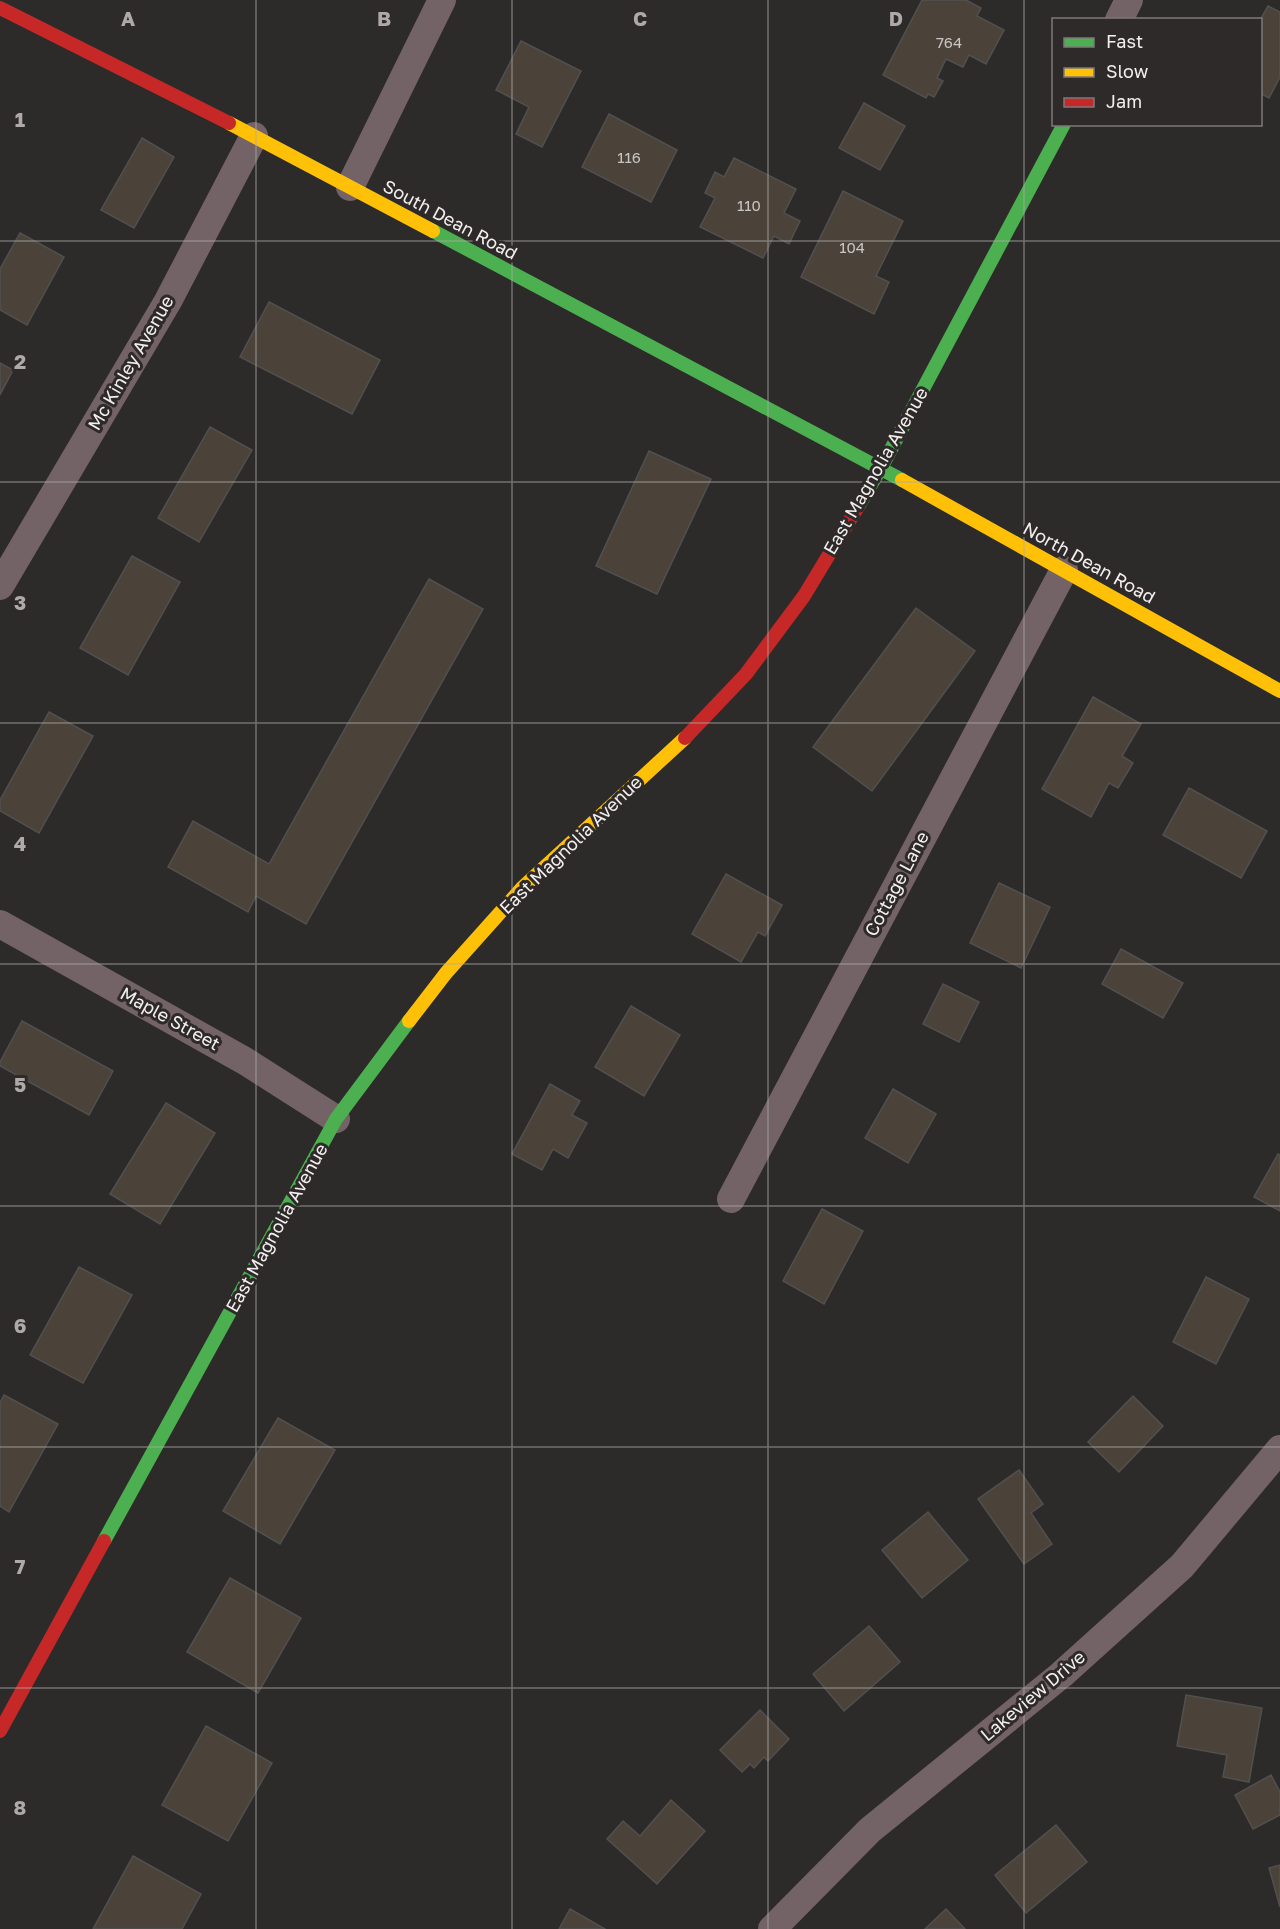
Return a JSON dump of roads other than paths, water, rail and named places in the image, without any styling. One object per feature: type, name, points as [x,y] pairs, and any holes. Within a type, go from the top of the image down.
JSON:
[{"type":"street","points":[[350,187],[442,0]]},
{"type":"street","points":[[1120,18],[1129,0]]},
{"type":"street","name":"South Dean Road","points":[[0,8],[255,136],[881,468]]},
{"type":"street","name":"East Magnolia Avenue","points":[[0,1731],[336,1119],[446,973],[522,888],[682,741],[746,674],[804,596],[881,468],[1063,126]]},
{"type":"street","name":"Mc Kinley Avenue","points":[[0,585],[168,301],[255,136]]},
{"type":"street","name":"North Dean Road","points":[[881,468],[1280,691]]},
{"type":"street","name":"Cottage Lane","points":[[731,1199],[1064,570]]},
{"type":"street","name":"Maple Street","points":[[0,924],[245,1061],[336,1119]]},
{"type":"street","name":"Lakeview Drive","points":[[772,1929],[870,1830],[1061,1675],[1182,1566],[1279,1451]]}]
